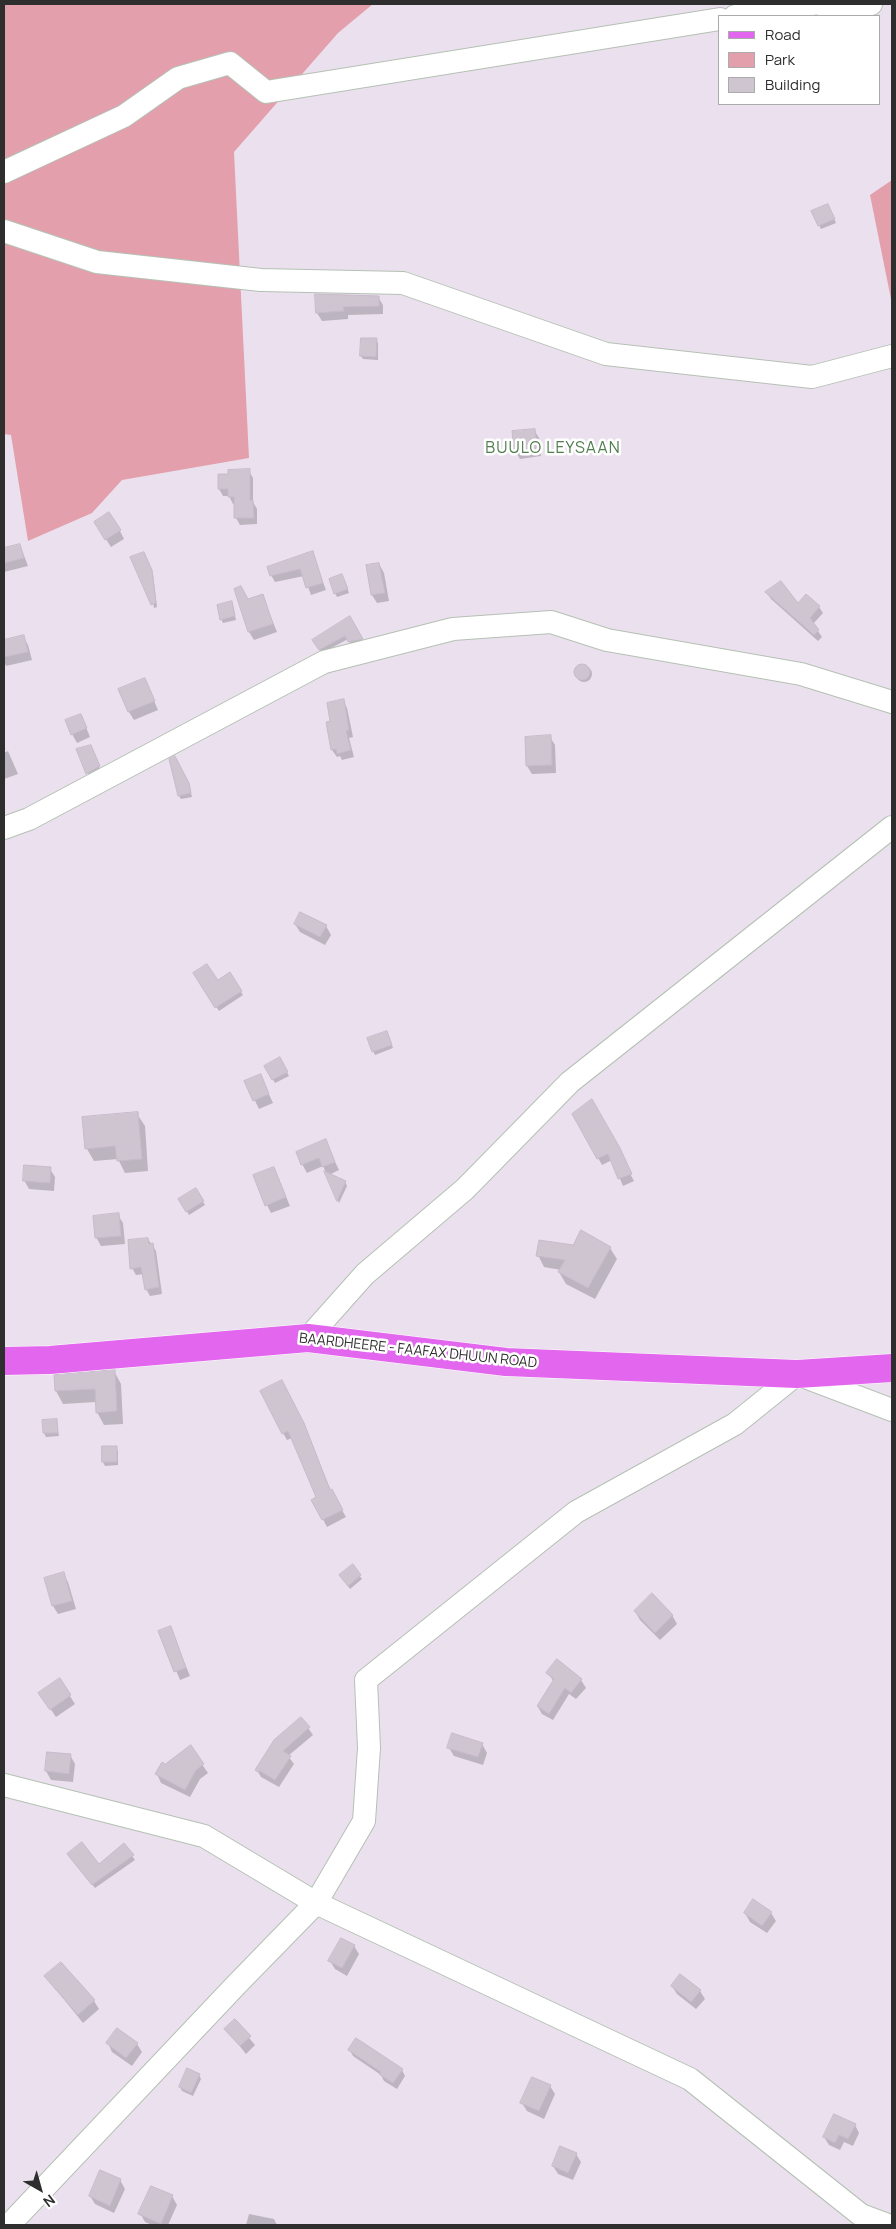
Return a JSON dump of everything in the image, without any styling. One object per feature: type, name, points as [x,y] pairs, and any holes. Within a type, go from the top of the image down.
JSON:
[{"type":"main road","name":"BAARDHEERE - FAAFAX DHUUN ROAD","points":[[4,1361],[50,1360],[308,1338],[506,1362],[797,1374],[892,1368]]},
{"type":"street","points":[[742,15],[813,4]]},
{"type":"street","points":[[820,4],[858,8],[871,4]]},
{"type":"street","points":[[4,172],[124,116],[178,78],[230,63],[266,92],[718,19]]},
{"type":"street","points":[[4,231],[97,262],[261,280],[403,283],[606,354],[812,377],[892,356]]},
{"type":"street","points":[[4,828],[29,819],[324,662],[453,629],[551,622],[607,640],[801,674],[892,702]]},
{"type":"street","points":[[308,1338],[366,1274],[465,1189],[570,1082],[892,828]]},
{"type":"street","points":[[9,2225],[316,1902],[364,1821],[369,1748],[366,1680],[576,1512],[735,1424],[797,1374],[892,1410]]},
{"type":"street","points":[[4,1785],[204,1836],[316,1902],[690,2079],[860,2215],[888,2225]]},
{"type":"green space","points":[[4,4],[373,4],[338,33],[234,152],[249,458],[122,480],[92,513],[28,541],[11,435],[4,434]]},
{"type":"green space","points":[[892,180],[892,304],[870,195]]},
{"type":"building","points":[[828,204],[835,219],[818,226],[811,211]]},
{"type":"building","points":[[315,294],[379,296],[379,306],[343,307],[344,311],[316,313]]},
{"type":"building","points":[[361,338],[377,338],[376,357],[360,356]]},
{"type":"building","points":[[535,429],[537,448],[514,451],[512,431]]},
{"type":"building","points":[[250,469],[250,500],[253,500],[254,518],[234,518],[234,497],[228,497],[228,489],[218,489],[218,474],[228,474],[228,470]]},
{"type":"building","points":[[109,512],[121,530],[105,540],[94,522]]},
{"type":"building","points":[[20,544],[24,558],[4,563],[4,548]]},
{"type":"building","points":[[313,551],[323,583],[306,588],[300,569],[270,576],[267,567]]},
{"type":"building","points":[[144,552],[152,570],[156,603],[151,605],[130,557]]},
{"type":"building","points":[[379,563],[385,593],[371,595],[366,565]]},
{"type":"building","points":[[342,574],[348,589],[334,594],[329,579]]},
{"type":"building","points":[[781,581],[798,603],[806,594],[820,606],[810,618],[819,630],[814,635],[765,592]]},
{"type":"building","points":[[241,586],[248,599],[263,594],[273,624],[248,632],[234,589]]},
{"type":"building","points":[[232,601],[235,616],[220,620],[217,605]]},
{"type":"building","points":[[350,616],[363,639],[348,642],[345,636],[319,650],[312,640]]},
{"type":"building","points":[[24,635],[28,652],[4,657],[4,640]]},
{"type":"building","points":[[582,664],[588,666],[590,672],[588,678],[582,680],[576,678],[574,672],[576,666]]},
{"type":"building","points":[[145,678],[155,701],[128,712],[118,689]]},
{"type":"building","points":[[344,699],[349,730],[346,731],[351,750],[337,754],[336,749],[331,750],[326,722],[330,721],[327,703]]},
{"type":"building","points":[[81,714],[87,728],[71,735],[65,720]]},
{"type":"building","points":[[551,735],[552,765],[526,766],[525,737]]},
{"type":"building","points":[[91,745],[100,766],[86,774],[76,749]]},
{"type":"building","points":[[175,756],[189,783],[191,793],[178,796],[169,759]]},
{"type":"building","points":[[300,912],[327,925],[320,937],[294,924]]},
{"type":"building","points":[[207,964],[218,980],[230,972],[242,991],[215,1008],[193,973]]},
{"type":"building","points":[[387,1031],[392,1045],[372,1052],[367,1038]]},
{"type":"building","points":[[280,1057],[288,1072],[272,1080],[264,1066]]},
{"type":"building","points":[[261,1074],[269,1094],[253,1101],[244,1081]]},
{"type":"building","points":[[592,1099],[620,1148],[632,1174],[618,1179],[608,1154],[597,1159],[572,1114]]},
{"type":"building","points":[[138,1112],[142,1159],[117,1161],[115,1146],[85,1149],[82,1117]]},
{"type":"building","points":[[326,1139],[335,1162],[322,1167],[319,1158],[301,1165],[296,1152]]},
{"type":"building","points":[[24,1165],[51,1167],[50,1183],[23,1181]]},
{"type":"building","points":[[274,1167],[286,1197],[265,1206],[253,1175]]},
{"type":"building","points":[[324,1171],[346,1181],[337,1201]]},
{"type":"building","points":[[196,1188],[204,1201],[186,1212],[178,1199]]},
{"type":"building","points":[[119,1213],[121,1236],[95,1238],[93,1216]]},
{"type":"building","points":[[581,1230],[611,1247],[588,1288],[558,1272],[565,1260],[536,1256],[539,1240],[573,1245]]},
{"type":"building","points":[[148,1238],[149,1244],[153,1243],[159,1287],[145,1290],[141,1267],[130,1269],[128,1240]]},
{"type":"building","points":[[115,1370],[117,1411],[96,1413],[95,1389],[55,1391],[54,1375]]},
{"type":"building","points":[[282,1380],[304,1423],[330,1490],[332,1489],[343,1510],[322,1520],[311,1500],[316,1497],[288,1431],[282,1434],[260,1391]]},
{"type":"building","points":[[57,1419],[58,1433],[43,1433],[42,1420]]},
{"type":"building","points":[[102,1446],[117,1446],[117,1462],[102,1462]]},
{"type":"building","points":[[353,1564],[361,1575],[348,1586],[339,1575]]},
{"type":"building","points":[[64,1572],[72,1601],[52,1606],[44,1578]]},
{"type":"building","points":[[652,1593],[673,1615],[655,1633],[634,1611]]},
{"type":"building","points":[[171,1626],[186,1668],[174,1672],[158,1631]]},
{"type":"building","points":[[557,1659],[582,1679],[571,1693],[565,1688],[549,1714],[537,1706],[554,1679],[546,1673]]},
{"type":"building","points":[[60,1678],[71,1695],[50,1710],[38,1693]]},
{"type":"building","points":[[301,1717],[310,1727],[283,1751],[291,1756],[275,1780],[255,1770],[274,1740]]},
{"type":"building","points":[[452,1733],[483,1743],[478,1757],[447,1748]]},
{"type":"building","points":[[191,1745],[204,1764],[196,1770],[185,1790],[155,1774],[162,1762],[165,1764]]},
{"type":"building","points":[[47,1752],[71,1754],[69,1774],[45,1771]]},
{"type":"building","points":[[82,1842],[99,1864],[124,1843],[134,1855],[92,1885],[67,1854]]},
{"type":"building","points":[[753,1899],[772,1912],[762,1926],[744,1913]]},
{"type":"building","points":[[341,1938],[355,1945],[342,1968],[328,1961]]},
{"type":"building","points":[[61,1962],[95,2000],[78,2015],[44,1976]]},
{"type":"building","points":[[680,1974],[701,1990],[691,2002],[671,1986]]},
{"type":"building","points":[[235,2019],[251,2036],[240,2046],[224,2029]]},
{"type":"building","points":[[117,2028],[138,2043],[126,2058],[106,2043]]},
{"type":"building","points":[[356,2038],[403,2069],[393,2083],[379,2074],[381,2072],[348,2050]]},
{"type":"building","points":[[187,2068],[200,2074],[191,2093],[179,2087]]},
{"type":"building","points":[[532,2077],[551,2085],[539,2111],[520,2103]]},
{"type":"building","points":[[834,2114],[856,2124],[848,2139],[839,2135],[835,2143],[823,2137]]},
{"type":"building","points":[[560,2146],[577,2153],[568,2173],[552,2166]]},
{"type":"building","points":[[100,2170],[121,2179],[110,2206],[89,2196]]},
{"type":"building","points":[[151,2186],[173,2195],[161,2224],[138,2214]]},
{"type":"district","name":"BUULO LEYSAAN","points":[[553,449]]}]
